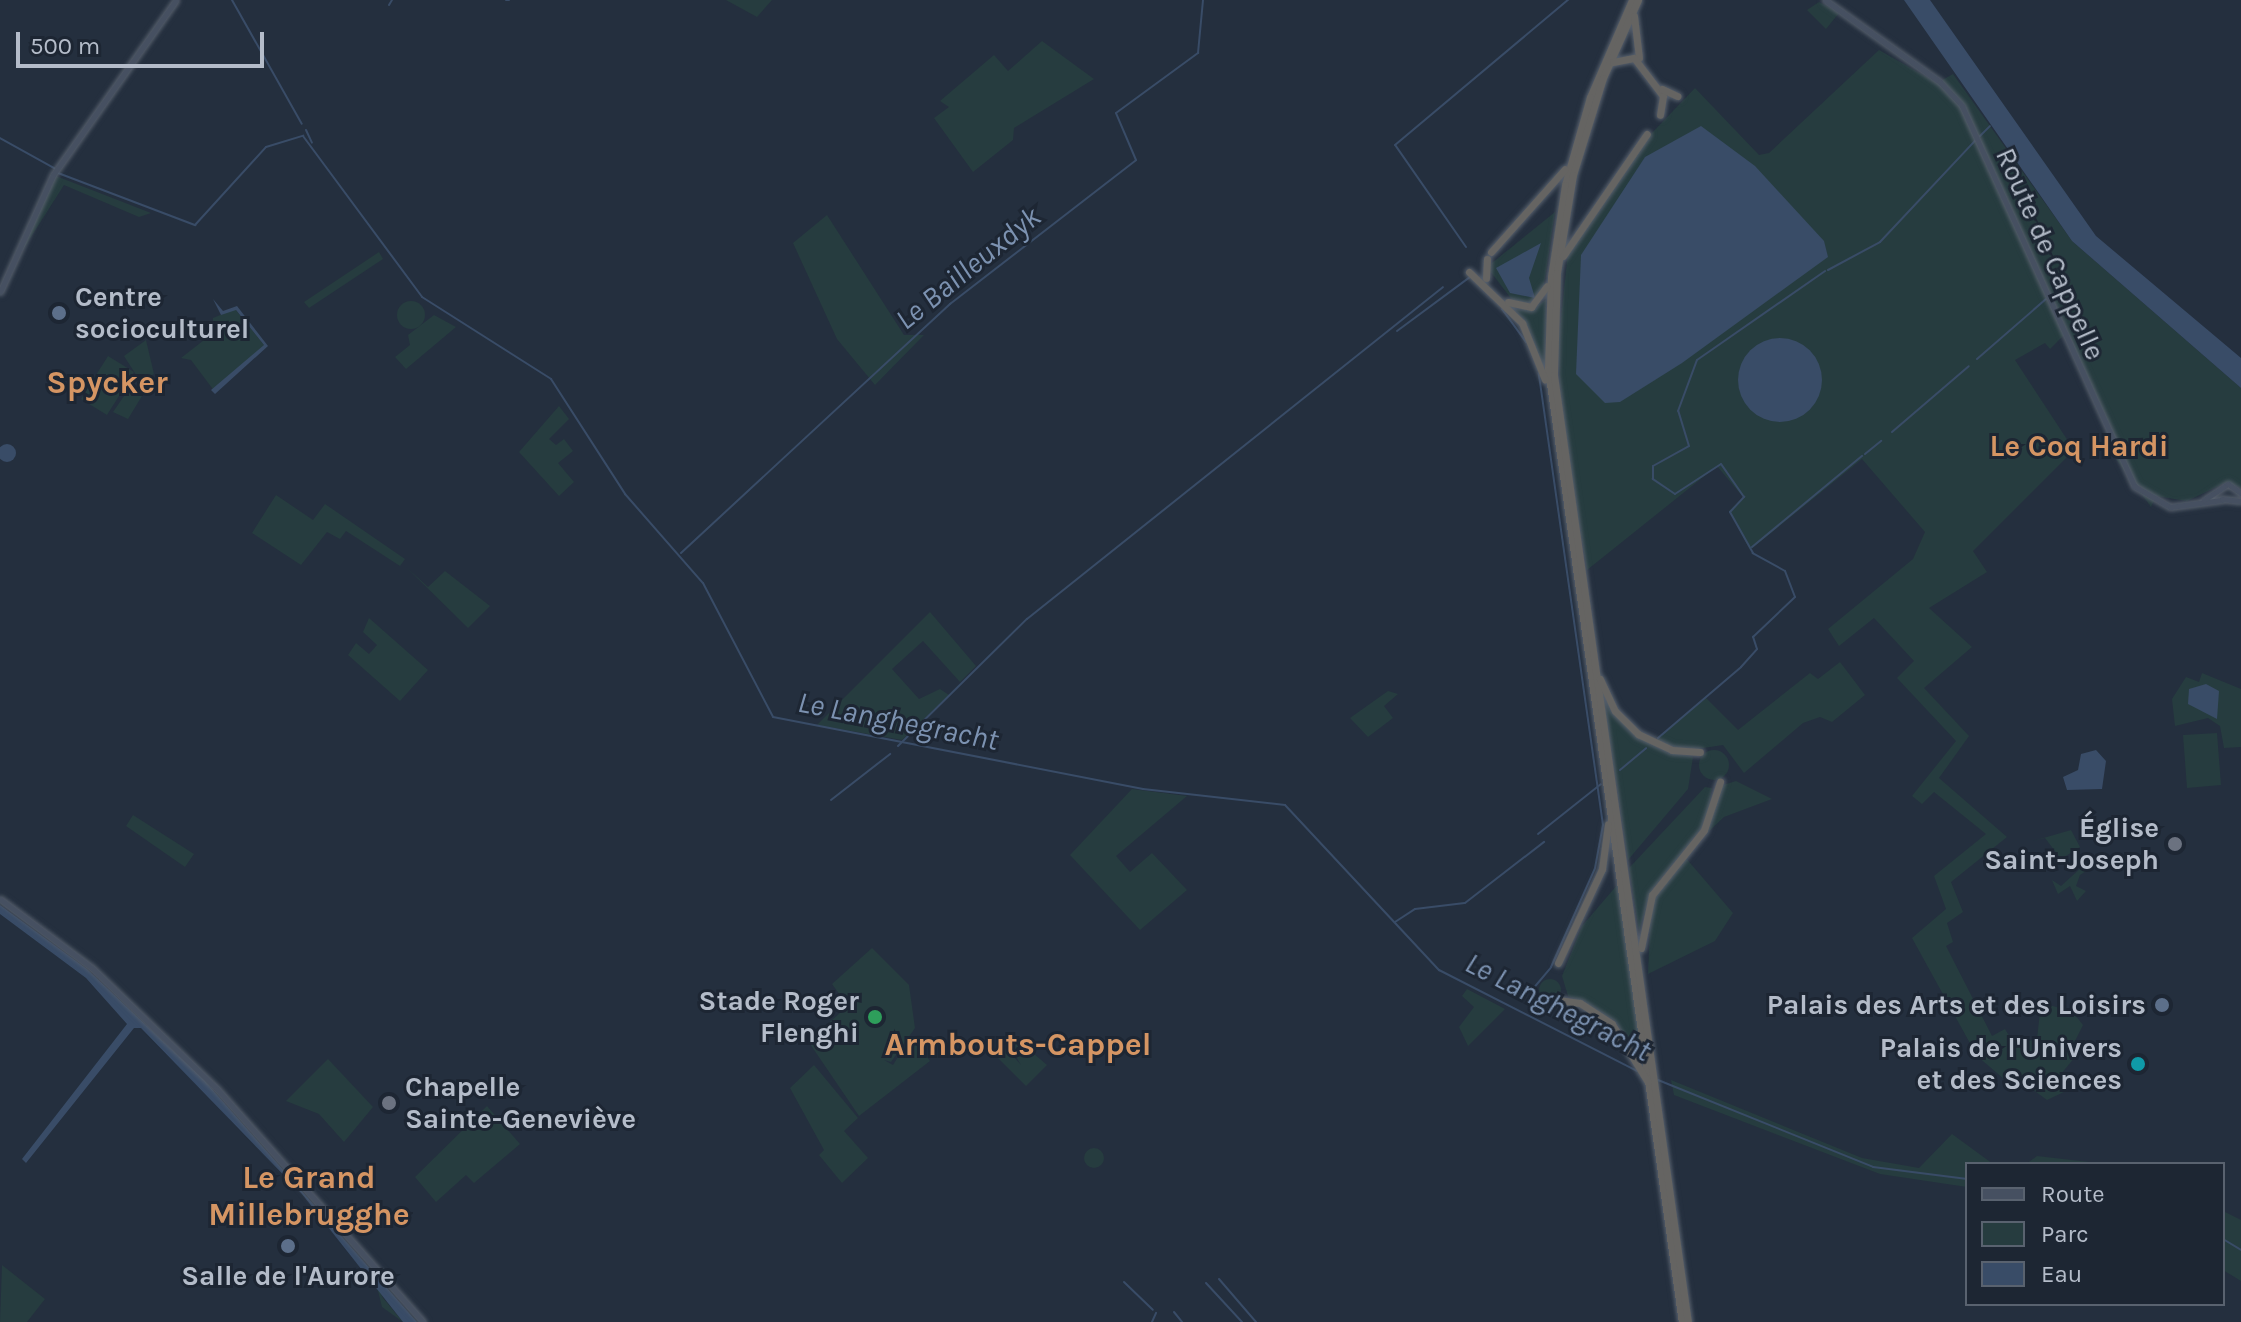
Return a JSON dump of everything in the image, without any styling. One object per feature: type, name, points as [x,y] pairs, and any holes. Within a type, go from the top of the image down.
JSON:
[{"type":"highway","points":[[1484,281],[1486,258],[1557,185],[1632,0]]},
{"type":"highway","points":[[1640,0],[1633,46],[1662,89],[1667,107]]},
{"type":"highway","points":[[1589,119],[1640,0]]},
{"type":"highway","points":[[1647,1009],[1557,412],[1555,301],[1568,200],[1589,119],[1612,63],[1624,54],[1662,94],[1660,115]]},
{"type":"highway","points":[[1662,89],[1677,96]]},
{"type":"highway","points":[[1555,301],[1570,237],[1647,134]]},
{"type":"highway","points":[[1486,258],[1485,276],[1525,308],[1544,296],[1577,137]]},
{"type":"highway","points":[[1551,413],[1553,255]]},
{"type":"highway","points":[[1469,272],[1484,281],[1532,340],[1551,413],[1660,1135],[1685,1322]]},
{"type":"highway","points":[[1587,620],[1603,687],[1621,719],[1658,745],[1700,752]]},
{"type":"highway","points":[[1558,963],[1606,855],[1604,766]]},
{"type":"highway","points":[[1685,1322],[1651,1076],[1647,909],[1667,871],[1704,830],[1720,782]]},
{"type":"highway","points":[[1558,1000],[1604,1017],[1651,1076]]},
{"type":"main road","points":[[0,292],[53,175],[176,0]]},
{"type":"main road","points":[[1825,0],[1853,22]]},
{"type":"main road","points":[[1835,0],[1853,22]]},
{"type":"main road","name":"Route de Cappelle","points":[[1853,22],[1938,80],[1968,117],[2116,451],[2140,490]]},
{"type":"main road","points":[[2230,484],[2240,492],[2239,501],[2222,500],[2170,507],[2140,490],[2177,504],[2221,490],[2230,484]]},
{"type":"main road","points":[[2221,490],[2222,500]]},
{"type":"main road","points":[[0,899],[105,981],[265,1140],[423,1322]]},
{"type":"green space","points":[[726,0],[772,0],[757,17]]},
{"type":"green space","points":[[1819,2],[1839,13],[1826,29],[1807,10]]},
{"type":"green space","points":[[1042,41],[1094,79],[1014,128],[1013,140],[973,172],[934,118],[949,107],[940,101],[994,55],[1008,71]]},
{"type":"green space","points":[[1879,50],[1937,83],[1953,74],[2072,241],[2241,388],[2241,488],[2227,482],[2187,501],[2156,496],[2151,507],[2116,459],[2121,454],[2066,333],[2050,349],[2045,343],[2015,360],[2074,450],[1973,551],[1987,572],[1929,608],[1972,647],[1924,688],[1969,736],[1939,778],[2007,837],[1951,882],[1963,912],[1947,923],[1953,942],[1946,946],[1992,1036],[2005,1029],[2014,1044],[2037,1039],[2041,1003],[2072,1011],[2083,1025],[2071,1049],[2080,1051],[2056,1080],[2064,1092],[2047,1100],[2017,1078],[2011,1085],[1977,1056],[1912,938],[1946,909],[1934,876],[1986,834],[1934,792],[1922,804],[1912,796],[1956,741],[1897,678],[1914,661],[1874,618],[1839,646],[1828,629],[1913,559],[1925,532],[1862,459],[1750,550],[1729,511],[1743,497],[1717,466],[1587,570],[1562,425],[1558,346],[1568,252],[1650,135],[1695,88],[1759,155],[1769,153]]},
{"type":"green space","points":[[56,176],[151,213],[139,217],[64,185],[17,259]]},
{"type":"green space","points":[[1555,212],[1543,292],[1529,304],[1513,301],[1487,267]]},
{"type":"green space","points":[[827,215],[904,335],[924,335],[875,385],[837,339],[793,243]]},
{"type":"green space","points":[[379,252],[383,259],[309,308],[304,302]]},
{"type":"green space","points":[[1546,300],[1544,366],[1512,308],[1529,310]]},
{"type":"green space","points":[[411,301],[421,305],[425,315],[421,325],[411,329],[401,325],[397,315],[401,305]]},
{"type":"green space","points":[[235,309],[265,346],[215,392],[191,360],[181,358],[213,333],[213,318]]},
{"type":"green space","points":[[434,315],[456,327],[406,369],[395,357],[410,345],[408,335]]},
{"type":"green space","points":[[146,340],[154,374],[140,381],[124,356]]},
{"type":"green space","points":[[108,356],[134,372],[107,415],[81,399]]},
{"type":"green space","points":[[133,383],[125,396],[132,389],[142,396],[128,419],[113,412]]},
{"type":"green space","points":[[559,406],[569,419],[549,439],[556,445],[564,439],[573,451],[558,463],[574,482],[559,496],[519,452]]},
{"type":"green space","points":[[276,495],[313,520],[325,504],[405,559],[400,566],[346,531],[340,539],[327,532],[301,565],[252,533]]},
{"type":"green space","points":[[406,567],[428,587],[445,571],[490,606],[468,628]]},
{"type":"green space","points":[[930,612],[976,666],[960,682],[923,641],[892,669],[919,699],[940,689],[949,695],[902,740],[817,725]]},
{"type":"green space","points":[[369,618],[428,670],[400,701],[348,655],[356,643],[369,654],[377,645],[363,632]]},
{"type":"green space","points":[[1840,662],[1865,695],[1832,722],[1820,717],[1803,723],[1744,773],[1723,745],[1684,751],[1655,740],[1706,698],[1738,730],[1810,673],[1818,679]]},
{"type":"green space","points":[[2202,673],[2241,689],[2241,747],[2224,748],[2220,726],[2208,718],[2175,726],[2172,699],[2186,677],[2199,682]]},
{"type":"green space","points":[[1388,691],[1398,694],[1384,706],[1393,718],[1368,737],[1350,718]]},
{"type":"green space","points":[[1602,692],[1618,718],[1658,747],[1693,757],[1688,789],[1628,860]]},
{"type":"green space","points":[[2217,733],[2221,785],[2187,788],[2183,735]]},
{"type":"green space","points":[[1714,750],[1725,754],[1729,765],[1725,776],[1714,780],[1703,776],[1699,765],[1703,754]]},
{"type":"green space","points":[[1736,781],[1772,799],[1724,817],[1704,836],[1720,786]]},
{"type":"green space","points":[[1705,787],[1712,788],[1706,823],[1651,891],[1639,931],[1629,868]]},
{"type":"green space","points":[[1132,789],[1187,796],[1116,856],[1130,872],[1152,853],[1187,890],[1140,930],[1070,855]]},
{"type":"green space","points":[[133,815],[194,854],[185,867],[126,826]]},
{"type":"green space","points":[[2071,830],[2080,847],[2061,859],[2045,838],[2033,841]]},
{"type":"green space","points":[[2079,855],[2089,869],[2080,875],[2076,886],[2086,891],[2077,901],[2070,886],[2058,894],[2052,880],[2061,886],[2083,866]]},
{"type":"green space","points":[[1685,857],[1733,913],[1715,941],[1648,974],[1651,904]]},
{"type":"green space","points":[[1618,884],[1645,1064],[1614,1020],[1568,996],[1562,976],[1582,926]]},
{"type":"green space","name":"Stade Roger Flenghi","points":[[872,948],[909,985],[915,1028],[891,1062],[884,1060],[893,1065],[911,1036],[930,1061],[859,1116],[808,1041],[848,1006],[832,984]]},
{"type":"green space","points":[[1550,979],[1561,990],[1550,1001],[1539,990]]},
{"type":"green space","points":[[1467,989],[1505,1009],[1468,1046],[1459,1027],[1474,1007],[1462,996]]},
{"type":"green space","points":[[1019,1041],[1047,1065],[1026,1086],[997,1057],[1006,1048],[1021,1065],[1009,1045]]},
{"type":"green space","points":[[328,1059],[373,1107],[344,1142],[319,1114],[286,1101]]},
{"type":"green space","points":[[814,1065],[858,1118],[844,1131],[868,1158],[842,1183],[819,1155],[824,1150],[790,1088]]},
{"type":"green space","points":[[1671,1080],[1862,1158],[1919,1168],[1952,1134],[1990,1162],[1965,1162],[1965,1187],[1880,1174],[1674,1095]]},
{"type":"green space","points":[[487,1106],[520,1144],[474,1183],[466,1175],[436,1202],[415,1177]]},
{"type":"green space","points":[[1090,1148],[1098,1148],[1104,1158],[1098,1168],[1090,1168],[1084,1162],[1084,1154]]},
{"type":"green space","points":[[2037,1156],[2089,1162],[2029,1162]]},
{"type":"green space","points":[[2225,1212],[2241,1220],[2241,1281],[2225,1271]]},
{"type":"green space","points":[[2,1265],[45,1299],[27,1322],[0,1322]]},
{"type":"green space","points":[[376,1283],[383,1298],[403,1322],[382,1307]]},
{"type":"water","points":[[1904,0],[1930,0],[2096,236],[2241,358],[2241,388],[2072,241]]},
{"type":"water","points":[[1701,126],[1755,166],[1824,241],[1828,257],[1682,363],[1620,402],[1605,403],[1576,374],[1581,255],[1645,157]]},
{"type":"water","points":[[1541,243],[1529,278],[1535,298],[1510,293],[1496,268]]},
{"type":"water","points":[[213,299],[223,311],[237,306],[268,346],[215,394],[211,390],[264,345],[236,310],[221,315]]},
{"type":"water","points":[[1780,338],[1796,341],[1810,350],[1819,364],[1822,380],[1819,396],[1810,410],[1796,419],[1780,422],[1764,419],[1750,410],[1741,396],[1738,380],[1741,364],[1750,350],[1764,341]]},
{"type":"water","points":[[4,445],[10,445],[15,450],[15,456],[10,461],[4,461],[-1,456],[-1,450]]},
{"type":"water","points":[[2206,684],[2219,691],[2217,719],[2188,704],[2189,689]]},
{"type":"water","points":[[2096,750],[2106,761],[2102,789],[2067,790],[2063,777],[2078,770],[2081,754]]},
{"type":"water","points":[[0,905],[87,969],[204,1080],[417,1322],[403,1322],[302,1194],[141,1028],[134,1028],[26,1163],[22,1159],[127,1024],[86,978],[0,914]]},
{"type":"waterway","points":[[232,0],[302,124]]},
{"type":"waterway","points":[[389,5],[392,0]]},
{"type":"waterway","name":"Le Bailleuxdyk","points":[[681,553],[950,304],[1136,160],[1116,113],[1198,53],[1203,0]]},
{"type":"waterway","points":[[1466,247],[1395,145],[1568,0]]},
{"type":"waterway","points":[[1980,136],[1990,126]]},
{"type":"waterway","points":[[306,130],[312,143]]},
{"type":"waterway","name":"Le Langhegracht","points":[[58,173],[195,225],[266,147],[303,136],[422,297],[551,379],[625,494],[703,583],[773,717],[1143,789],[1285,805],[1439,970],[1637,1071]]},
{"type":"waterway","name":"Le Langhegracht","points":[[0,138],[54,168]]},
{"type":"waterway","points":[[1828,270],[1880,242],[1975,141]]},
{"type":"waterway","points":[[1658,738],[1741,667],[1757,649],[1753,637],[1795,597],[1785,571],[1753,553],[1730,512],[1744,497],[1721,464],[1675,494],[1653,479],[1653,466],[1689,446],[1678,411],[1697,360],[1825,271]]},
{"type":"waterway","points":[[1397,331],[1470,277]]},
{"type":"waterway","points":[[898,746],[1027,619],[1443,287]]},
{"type":"waterway","points":[[1977,359],[2046,299]]},
{"type":"waterway","points":[[1502,309],[1526,342]]},
{"type":"waterway","points":[[1892,432],[1969,366]]},
{"type":"waterway","points":[[1537,1005],[1532,990],[1551,967],[1595,868],[1603,825],[1539,374]]},
{"type":"waterway","points":[[1865,454],[1881,441]]},
{"type":"waterway","points":[[1752,547],[1862,456]]},
{"type":"waterway","points":[[1620,770],[1646,748]]},
{"type":"waterway","points":[[831,800],[890,754]]},
{"type":"waterway","points":[[1538,834],[1601,784]]},
{"type":"waterway","points":[[1395,922],[1415,909],[1465,903],[1544,842]]},
{"type":"waterway","name":"Le Langhegracht","points":[[1658,1080],[1873,1167],[1965,1179]]},
{"type":"waterway","name":"Le Langhegracht","points":[[2225,1240],[2241,1250]]},
{"type":"waterway","points":[[1219,1279],[1256,1322]]},
{"type":"waterway","points":[[1124,1282],[1153,1310]]},
{"type":"waterway","points":[[1206,1283],[1242,1322]]},
{"type":"waterway","points":[[1174,1312],[1182,1322]]},
{"type":"waterway","points":[[1152,1322],[1156,1313]]},
{"type":"place","name":"Centre socioculturel","points":[[59,313]]},
{"type":"place","name":"Église Saint-Joseph","points":[[2175,844]]},
{"type":"place","name":"Palais des Arts et des Loisirs","points":[[2162,1005]]},
{"type":"place","name":"Stade Roger Flenghi","points":[[875,1017]]},
{"type":"place","name":"Palais de l'Univers et des Sciences","points":[[2138,1064]]},
{"type":"place","name":"Chapelle Sainte-Geneviève","points":[[389,1103]]},
{"type":"place","name":"Salle de l'Aurore","points":[[288,1246]]},
{"type":"district","name":"Spycker","points":[[107,383]]},
{"type":"district","name":"Le Coq Hardi","points":[[2079,446]]},
{"type":"district","name":"Armbouts-Cappel","points":[[1018,1045]]},
{"type":"district","name":"Le Grand Millebrugghe","points":[[309,1198]]}]
